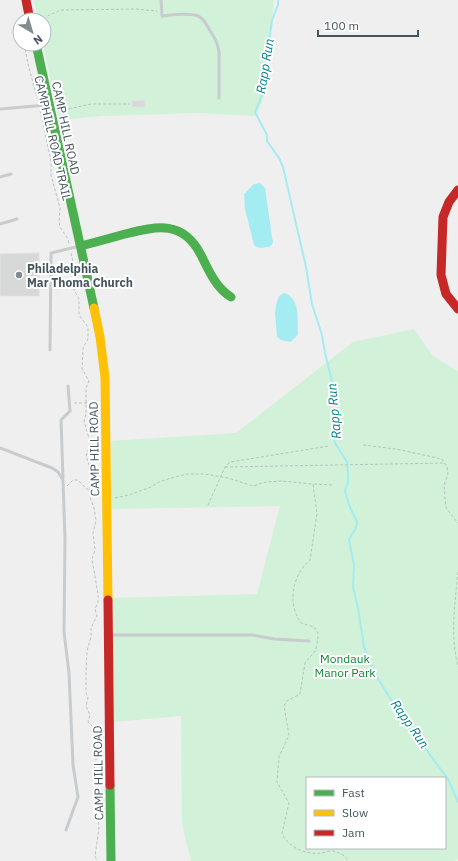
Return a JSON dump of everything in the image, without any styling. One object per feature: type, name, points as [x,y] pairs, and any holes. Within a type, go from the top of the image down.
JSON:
[{"type":"street","points":[[26,0],[28,12]]},
{"type":"street","name":"CAMP HILL ROAD","points":[[38,52],[100,337],[105,377],[111,861]]},
{"type":"street","points":[[458,190],[449,202],[443,217],[441,275],[442,283],[449,299],[458,309]]},
{"type":"street","points":[[81,246],[150,228],[166,227],[180,231],[190,238],[195,244],[217,284],[226,295],[231,297]]},
{"type":"lane","points":[[161,0],[162,16],[193,15],[199,17],[213,35],[218,46],[219,98]]},
{"type":"lane","points":[[0,109],[39,106],[50,109]]},
{"type":"lane","points":[[0,178],[11,174]]},
{"type":"lane","points":[[0,224],[17,219]]},
{"type":"lane","points":[[50,350],[51,253],[81,246]]},
{"type":"lane","points":[[66,830],[78,797],[73,766],[69,673],[64,632],[64,487],[61,420],[70,411],[68,386]]},
{"type":"lane","points":[[0,448],[52,468],[58,472],[63,480]]},
{"type":"lane","points":[[108,635],[253,635],[274,639],[309,641]]},
{"type":"path","points":[[52,14],[61,10],[136,9],[162,11]]},
{"type":"path","name":"CAMPHILL ROAD TRAIL","points":[[26,52],[51,161],[51,175],[60,208],[60,227],[68,239],[74,266],[74,290],[79,300],[79,315],[88,326],[89,334],[83,348],[82,369],[89,381],[86,388],[86,414],[84,421],[89,448],[86,456],[89,465],[90,490],[96,520],[93,533],[95,550],[92,559],[98,598],[95,609],[97,616],[92,628],[87,651],[86,693],[88,698],[86,706],[90,715],[88,722],[95,729],[98,749],[94,769],[99,828],[95,856],[97,861]]},
{"type":"path","points":[[50,109],[92,104],[130,104]]},
{"type":"path","points":[[69,403],[106,403]]},
{"type":"path","points":[[363,445],[396,449],[434,456],[442,459],[447,467],[448,474],[444,485],[446,508],[458,523]]},
{"type":"path","points":[[208,505],[226,467],[230,462],[329,446]]},
{"type":"path","points":[[226,467],[445,463]]},
{"type":"path","points":[[64,487],[69,486],[73,480],[77,480],[82,482],[86,489],[101,497],[107,498],[129,495],[151,488],[159,482],[187,474],[205,474],[222,477],[253,486],[266,482],[281,481],[332,485]]},
{"type":"path","points":[[313,484],[317,514],[310,560],[306,563],[295,582],[292,604],[294,612],[301,623],[314,627],[318,633],[318,637],[316,650],[305,663],[300,694],[287,701],[284,706],[289,735],[279,757],[277,782],[289,803],[282,833],[288,843],[309,852],[321,853],[333,850],[346,857],[348,861]]},
{"type":"path","points":[[458,572],[453,631],[455,654],[458,666]]},
{"type":"green space","points":[[34,0],[274,0],[264,96],[256,116],[198,113],[102,116],[59,120],[45,52],[52,52],[52,12],[36,12]]},
{"type":"green space","name":"Mondauk Manor Park","points":[[414,329],[433,356],[458,371],[458,859],[454,861],[191,861],[182,824],[181,716],[113,722],[112,598],[257,594],[280,506],[111,509],[111,441],[236,433],[353,342]]},
{"type":"water","points":[[260,183],[265,188],[273,242],[271,246],[262,248],[254,245],[245,209],[244,194],[254,184]]},
{"type":"water","points":[[284,293],[293,300],[296,305],[298,316],[298,334],[290,342],[281,340],[277,337],[275,313],[276,305],[279,296]]},
{"type":"building","points":[[145,100],[145,107],[132,107],[132,101]]},
{"type":"building","name":"Philadelphia Mar Thoma Church","points":[[39,253],[39,296],[0,296],[0,254]]},
{"type":"waterway","name":"Rapp Run","points":[[278,0],[278,5],[272,20],[262,95],[255,112],[267,135],[267,141],[279,158],[283,167],[306,267],[312,304],[322,335],[334,389],[337,415],[334,439],[347,462],[348,482],[345,491],[349,505],[357,522],[356,528],[349,539],[354,565],[353,587],[364,647],[375,674],[404,720],[448,779],[458,802]]},
{"type":"traffic: fast","points":[[38,52],[94,308]]},
{"type":"traffic: fast","points":[[81,246],[148,229],[169,228],[178,231],[194,244],[217,284],[231,297]]},
{"type":"traffic: fast","points":[[110,785],[111,861]]},
{"type":"traffic: slow","points":[[94,308],[100,337],[105,377],[108,600]]},
{"type":"traffic: jam","points":[[26,0],[28,12]]},
{"type":"traffic: jam","points":[[458,190],[449,202],[443,217],[441,275],[446,294],[458,309]]},
{"type":"traffic: jam","points":[[108,600],[110,785]]},
{"type":"place","name":"Philadelphia Mar Thoma Church","points":[[19,275]]}]
